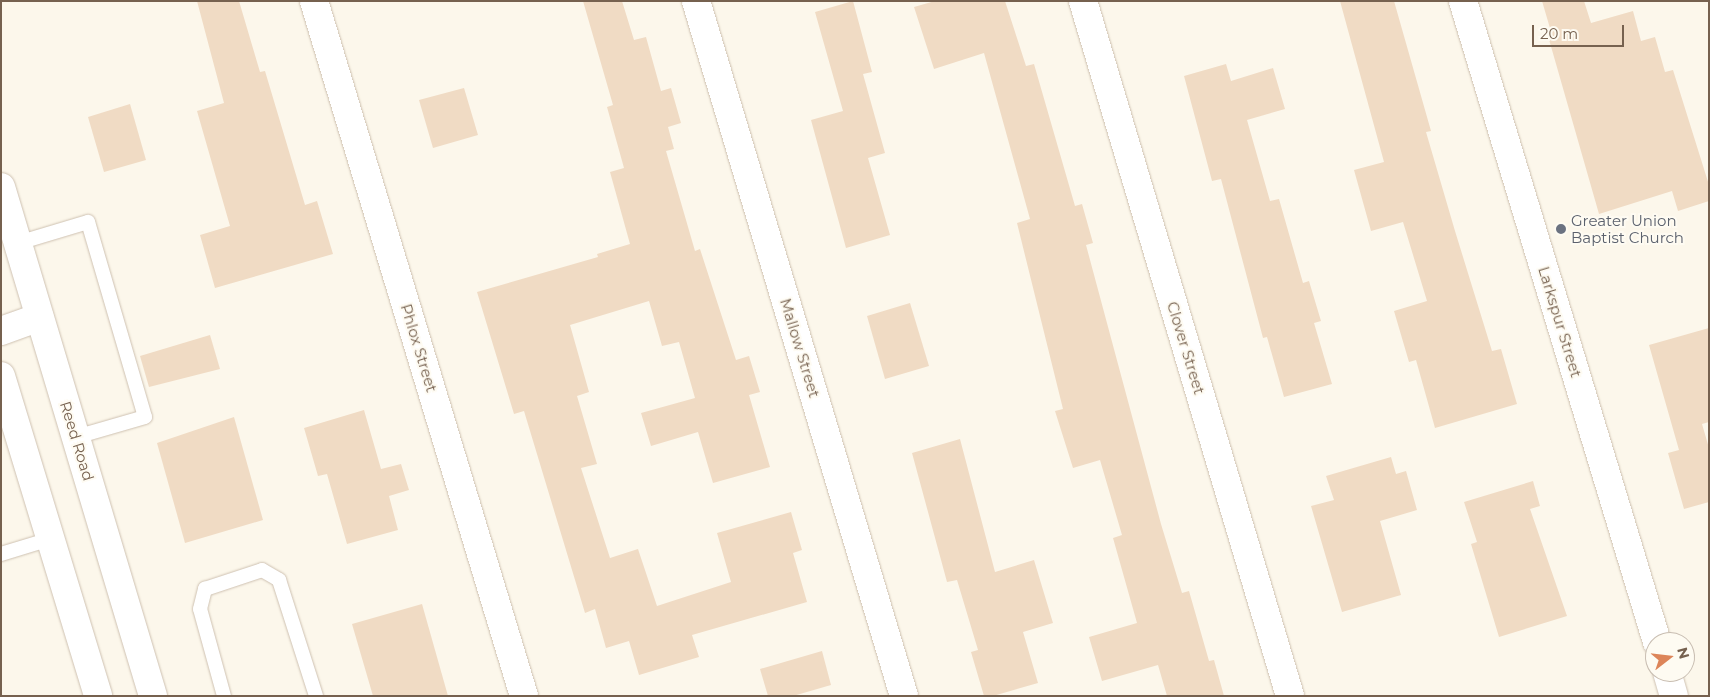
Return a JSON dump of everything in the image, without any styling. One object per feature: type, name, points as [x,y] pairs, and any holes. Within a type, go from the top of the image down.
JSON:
[{"type":"street","name":"Phlox Street","points":[[314,1],[524,696]]},
{"type":"street","name":"Mallow Street","points":[[696,1],[904,696]]},
{"type":"street","name":"Clover Street","points":[[1083,1],[1290,696]]},
{"type":"street","name":"Larkspur Street","points":[[1463,1],[1655,632]]},
{"type":"street","name":"Reed Road","points":[[1,187],[153,696]]},
{"type":"street","points":[[1,331],[40,317]]},
{"type":"street","points":[[1,376],[98,696]]},
{"type":"street","points":[[1670,682],[1674,696]]},
{"type":"lane","points":[[18,243],[88,222],[145,417],[76,437]]},
{"type":"lane","points":[[1,554],[50,539]]},
{"type":"lane","points":[[224,696],[200,609],[205,589],[262,570],[279,580],[316,696]]},
{"type":"building","points":[[197,1],[239,1],[260,72],[265,71],[305,205],[317,201],[333,254],[215,288],[200,235],[230,226],[197,111],[224,103]]},
{"type":"building","points":[[583,1],[622,1],[634,40],[646,37],[661,91],[671,88],[681,123],[668,127],[674,149],[666,151],[695,251],[700,249],[736,360],[749,356],[760,392],[749,395],[770,467],[713,483],[698,432],[651,446],[641,413],[695,398],[679,342],[662,346],[649,301],[570,325],[589,392],[577,396],[597,464],[581,468],[610,558],[638,549],[657,606],[731,582],[717,533],[791,512],[802,550],[793,553],[807,602],[692,635],[699,657],[639,675],[629,641],[606,648],[595,609],[585,613],[524,411],[514,414],[477,292],[598,257],[597,254],[630,244],[610,172],[624,168],[607,107],[613,105]]},
{"type":"building","points":[[853,1],[872,72],[863,74],[885,153],[868,158],[890,235],[846,248],[811,120],[843,111],[815,12]]},
{"type":"building","points":[[935,1],[1005,1],[1026,66],[1034,64],[1075,206],[1082,204],[1093,243],[1086,245],[1161,524],[1182,593],[1189,591],[1209,661],[1214,660],[1224,696],[1167,696],[1158,665],[1102,681],[1089,637],[1137,623],[1113,538],[1122,535],[1100,460],[1073,468],[1055,411],[1063,409],[1017,223],[1030,219],[984,53],[934,69],[914,7]]},
{"type":"building","points":[[1340,1],[1394,1],[1431,131],[1426,132],[1455,231],[1492,351],[1501,349],[1517,404],[1435,428],[1416,360],[1409,362],[1394,311],[1427,301],[1403,222],[1371,231],[1354,170],[1384,162]]},
{"type":"building","points":[[1542,1],[1584,1],[1591,23],[1633,11],[1641,41],[1655,37],[1665,72],[1673,70],[1709,185],[1709,201],[1678,211],[1672,191],[1599,214],[1548,36],[1552,35]]},
{"type":"building","points":[[1226,64],[1231,81],[1273,68],[1285,109],[1247,120],[1270,201],[1279,199],[1303,283],[1309,281],[1321,321],[1314,323],[1332,384],[1284,397],[1267,337],[1263,338],[1221,179],[1212,181],[1184,76]]},
{"type":"building","points":[[464,88],[478,135],[433,148],[419,100]]},
{"type":"building","points":[[130,104],[146,160],[104,172],[88,117]]},
{"type":"building","points":[[910,303],[929,366],[885,379],[867,316]]},
{"type":"building","points":[[1709,328],[1709,422],[1702,424],[1709,448],[1709,502],[1684,509],[1668,453],[1679,450],[1649,345]]},
{"type":"building","points":[[210,335],[220,369],[149,387],[140,356]]},
{"type":"building","points":[[364,410],[381,469],[401,464],[409,490],[389,496],[398,530],[347,544],[327,474],[318,476],[304,428]]},
{"type":"building","points":[[234,417],[263,520],[185,543],[157,443]]},
{"type":"building","points":[[960,439],[995,572],[1034,560],[1053,623],[1023,632],[1038,683],[993,696],[984,696],[971,652],[978,650],[957,580],[947,582],[912,453]]},
{"type":"building","points":[[1391,457],[1396,474],[1406,471],[1417,510],[1380,521],[1401,595],[1342,612],[1311,506],[1334,500],[1326,476]]},
{"type":"building","points":[[1533,481],[1540,506],[1530,509],[1567,616],[1499,637],[1471,544],[1477,542],[1464,502]]},
{"type":"building","points":[[422,604],[448,696],[373,696],[352,624]]},
{"type":"building","points":[[822,651],[831,685],[793,696],[768,696],[760,669]]},
{"type":"place","name":"Greater Union Baptist Church","points":[[1561,229]]}]
